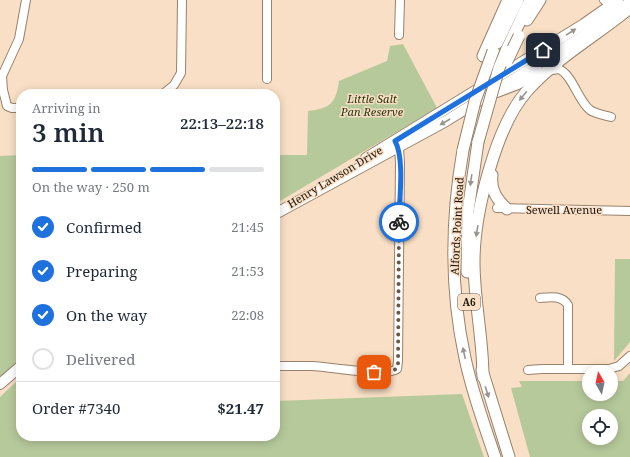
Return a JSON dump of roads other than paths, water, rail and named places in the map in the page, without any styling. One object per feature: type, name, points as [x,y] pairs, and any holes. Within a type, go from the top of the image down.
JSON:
[{"type":"highway","points":[[488,53],[508,0]]},
{"type":"highway","name":"Alfords Point Road","points":[[495,457],[465,359],[454,286],[456,210],[460,152],[488,53],[518,0]]},
{"type":"highway","name":"Alfords Point Road","points":[[509,457],[483,377],[470,311],[467,261],[469,196],[478,142],[499,68],[516,35],[530,0]]},
{"type":"highway","points":[[516,35],[540,0]]},
{"type":"highway","name":"A6","points":[[483,377],[483,345],[475,290],[475,251],[482,204],[496,152],[505,126],[515,107],[527,90],[574,49],[630,8]]},
{"type":"highway","points":[[496,152],[492,186],[502,209]]},
{"type":"main road","name":"Henry Lawson Drive","points":[[397,144],[584,24],[611,2]]},
{"type":"main road","name":"Henry Lawson Drive","points":[[280,210],[397,144],[484,98],[575,42],[630,2]]},
{"type":"main road","points":[[0,384],[16,370]]},
{"type":"street","points":[[16,108],[7,106],[2,80],[19,38],[26,0]]},
{"type":"street","points":[[169,89],[174,85],[181,73],[182,0]]},
{"type":"street","points":[[267,0],[267,79]]},
{"type":"street","points":[[400,0],[400,35]]},
{"type":"street","points":[[484,98],[518,85],[537,74],[551,69],[563,71],[583,102],[591,111],[611,117]]},
{"type":"street","points":[[280,366],[306,366],[374,372],[392,372],[396,369],[398,361],[397,144]]},
{"type":"street","name":"Sewell Avenue","points":[[502,209],[630,211]]},
{"type":"street","points":[[540,298],[558,297],[566,302],[569,310],[568,369]]},
{"type":"street","points":[[566,302],[574,298]]},
{"type":"street","points":[[528,370],[609,369],[619,366],[630,356]]},
{"type":"park label","name":"Little Salt Pan Reserve","points":[[372,105]]}]
